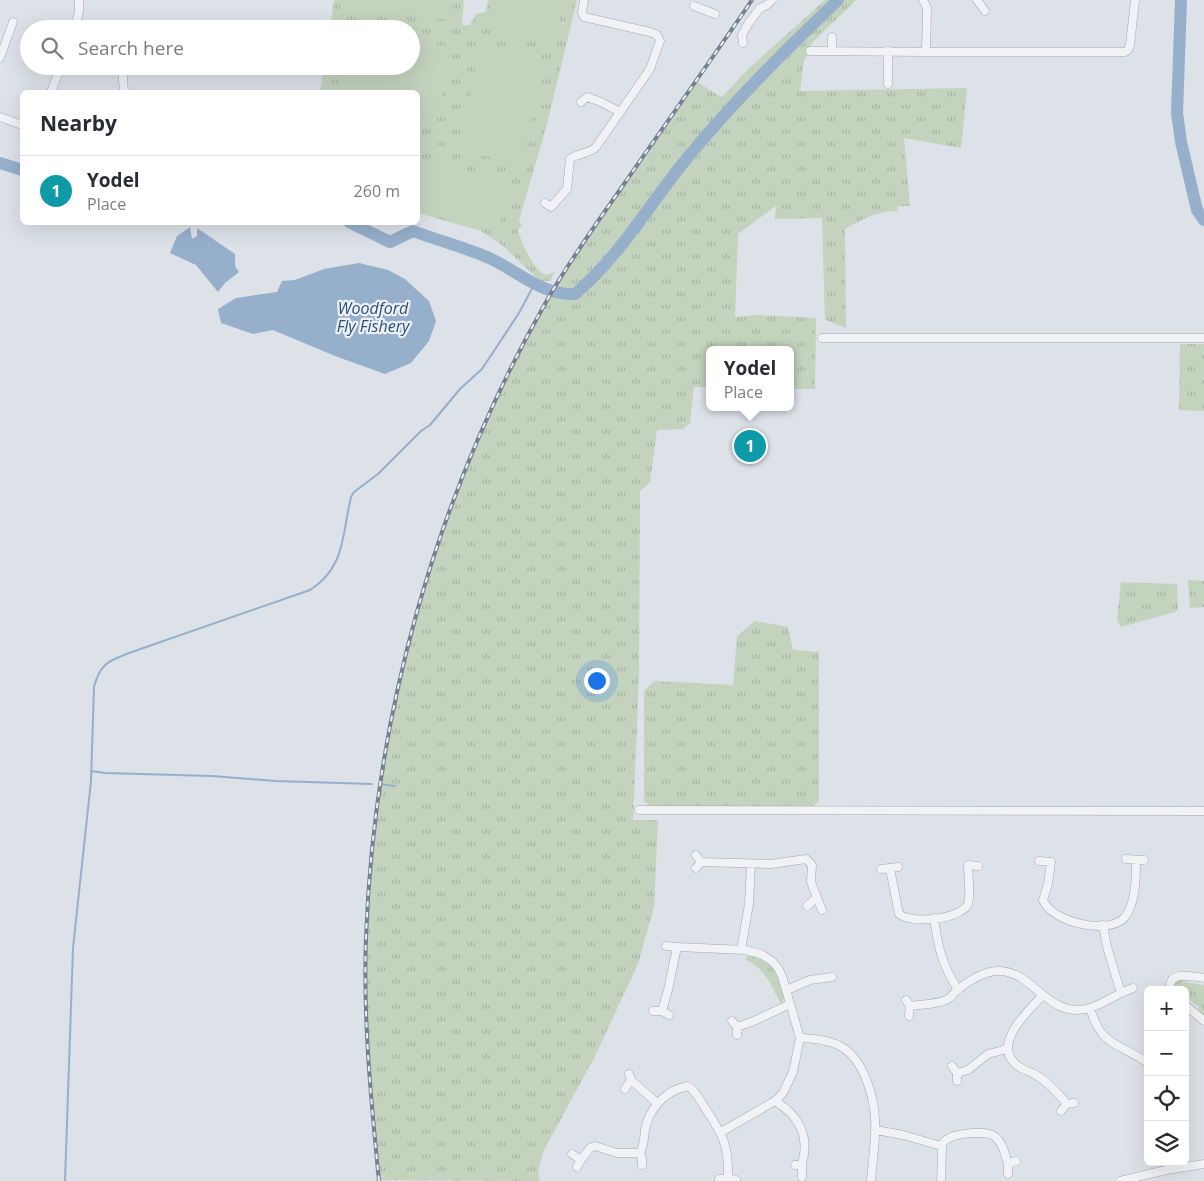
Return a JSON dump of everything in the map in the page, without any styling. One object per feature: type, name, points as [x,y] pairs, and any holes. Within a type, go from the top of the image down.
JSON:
[{"type":"street","points":[[77,20],[80,0]]},
{"type":"street","points":[[551,207],[567,189],[570,159],[576,155],[594,150],[650,69],[660,39],[656,34],[650,32],[584,17],[582,12],[584,0]]},
{"type":"street","points":[[923,0],[927,8],[926,52]]},
{"type":"street","points":[[810,51],[1125,52],[1130,45],[1135,0]]},
{"type":"street","points":[[978,1],[985,11]]},
{"type":"street","points":[[743,43],[742,35],[760,8],[770,2],[774,13]]},
{"type":"street","points":[[699,5],[715,14]]},
{"type":"street","points":[[0,58],[12,22]]},
{"type":"street","points":[[832,38],[832,51]]},
{"type":"street","points":[[888,52],[888,84]]},
{"type":"street","points":[[51,90],[55,75]]},
{"type":"street","points":[[123,75],[124,90]]},
{"type":"street","points":[[586,97],[620,112]]},
{"type":"street","points":[[0,117],[20,124]]},
{"type":"street","points":[[822,338],[1204,338]]},
{"type":"street","points":[[639,810],[1204,811]]},
{"type":"street","points":[[698,862],[772,864],[806,859],[812,865],[811,882],[822,910]]},
{"type":"street","points":[[1039,860],[1053,860],[1043,900],[1044,904],[1062,918],[1074,923],[1104,925],[1116,922],[1126,916],[1140,860],[1126,859]]},
{"type":"street","points":[[741,950],[750,896],[751,864]]},
{"type":"street","points":[[881,869],[894,868],[899,914],[904,918],[912,919],[934,918],[957,913],[967,905],[969,899],[968,865],[978,866]]},
{"type":"street","points":[[807,906],[816,898]]},
{"type":"street","points":[[934,918],[946,971],[958,990]]},
{"type":"street","points":[[1104,925],[1107,946],[1121,993]]},
{"type":"street","points":[[666,946],[741,950],[757,953],[772,961],[780,971],[787,990],[800,1038],[793,1072],[783,1093],[776,1101],[721,1132]]},
{"type":"street","points":[[653,1011],[665,1013],[677,947]]},
{"type":"street","points":[[909,1016],[908,1003],[940,1002],[948,999],[976,977],[988,972],[1000,971],[1013,974],[1042,996],[1062,1007],[1071,1009],[1090,1008],[1133,988]]},
{"type":"street","points":[[1170,986],[1173,978],[1178,975],[1204,978]]},
{"type":"street","points":[[787,990],[810,980],[832,977]]},
{"type":"street","points":[[1042,996],[1010,1036],[1008,1049],[1016,1065],[1045,1082],[1070,1103],[1061,1111]]},
{"type":"street","points":[[735,1028],[790,1004]]},
{"type":"street","points":[[1090,1008],[1097,1028],[1104,1037],[1144,1061]]},
{"type":"street","points":[[1189,1008],[1204,1021]]},
{"type":"street","points":[[800,1038],[830,1042],[854,1055],[860,1064],[872,1093],[874,1104],[876,1130],[871,1181]]},
{"type":"street","points":[[955,1073],[968,1070],[988,1054],[1008,1049]]},
{"type":"street","points":[[625,1089],[630,1077],[657,1103]]},
{"type":"street","points":[[642,1165],[640,1153],[648,1118],[657,1103],[688,1086],[696,1093],[721,1132],[732,1179],[719,1180]]},
{"type":"street","points":[[776,1101],[791,1112],[801,1128],[804,1156],[798,1164],[802,1178]]},
{"type":"street","points":[[876,1130],[903,1135],[941,1146]]},
{"type":"street","points":[[941,1181],[943,1161],[941,1146],[945,1140],[955,1135],[989,1134],[1000,1142],[1012,1162],[1008,1174]]},
{"type":"street","points":[[572,1154],[579,1164],[590,1148],[595,1146],[617,1153],[640,1153]]},
{"type":"street","points":[[1189,1165],[1204,1164]]},
{"type":"street","points":[[1120,1181],[1165,1166]]},
{"type":"green space","points":[[334,0],[464,0],[462,25],[470,25],[472,20],[474,20],[475,14],[486,12],[488,0],[577,0],[546,128],[519,220],[522,226],[518,230],[525,248],[536,267],[546,275],[555,271],[550,281],[540,281],[503,246],[481,231],[420,214],[420,90],[320,90],[323,75],[420,75],[420,20],[331,20]]},
{"type":"green space","points":[[351,0],[453,0],[450,20],[350,9]]},
{"type":"green space","points":[[496,0],[562,0],[556,40],[492,31]]},
{"type":"green space","points":[[825,0],[856,0],[811,44],[810,51],[804,60],[800,91],[967,88],[961,148],[904,138],[910,206],[897,206],[898,211],[877,214],[845,229],[846,328],[825,320],[822,218],[775,219],[776,206],[738,234],[735,317],[757,315],[816,318],[815,389],[794,389],[794,346],[706,346],[706,387],[694,387],[690,423],[683,429],[657,430],[650,482],[640,491],[639,676],[633,820],[658,820],[654,907],[638,964],[595,1056],[543,1152],[538,1171],[540,1181],[379,1180],[366,1029],[366,938],[372,850],[383,763],[400,677],[422,592],[450,509],[483,428],[521,348],[564,272],[695,81],[722,97],[747,70]]},
{"type":"green space","points":[[420,43],[448,46],[440,113],[420,111],[420,90],[338,90],[340,75],[420,75]]},
{"type":"green space","points":[[479,45],[542,56],[524,163],[461,152]]},
{"type":"green space","points":[[420,160],[510,181],[498,231],[420,212]]},
{"type":"green space","points":[[1180,344],[1204,344],[1204,411],[1179,410]]},
{"type":"green space","points":[[1188,580],[1204,581],[1204,607],[1190,608]]},
{"type":"green space","points":[[1121,582],[1177,584],[1178,609],[1175,612],[1121,627],[1117,619]]},
{"type":"green space","points":[[755,621],[788,627],[793,650],[819,652],[819,801],[813,806],[651,807],[644,801],[644,691],[654,681],[733,685],[737,636]]},
{"type":"green space","points":[[747,955],[764,961],[777,975],[784,999],[781,1004],[763,973],[758,967],[746,960]]},
{"type":"green space","points":[[1183,979],[1186,982],[1204,985],[1204,1015],[1199,1011],[1199,1007],[1189,999],[1189,986],[1174,986],[1175,982]]},
{"type":"water","points":[[190,227],[192,239],[197,236],[197,228],[235,254],[235,266],[239,272],[225,283],[218,292],[196,265],[170,253],[177,236]]},
{"type":"water","name":"Woodford Fly Fishery","points":[[359,263],[388,270],[405,279],[429,301],[436,321],[429,341],[411,363],[385,374],[335,356],[273,330],[253,334],[221,323],[218,309],[236,298],[277,292],[282,281],[295,280],[324,269]]},
{"type":"waterway","points":[[355,225],[390,242],[413,231],[487,257],[551,291],[575,294],[607,263],[674,174],[724,116],[838,0]]},
{"type":"waterway","points":[[1181,0],[1177,113],[1181,142],[1197,210],[1204,220]]},
{"type":"waterway","points":[[0,163],[20,169]]},
{"type":"waterway","points":[[65,1181],[73,948],[91,781],[94,687],[99,673],[106,664],[122,656],[310,590],[322,581],[330,571],[341,549],[351,497],[354,492],[378,474],[421,431],[430,425],[460,389],[482,369],[519,313],[535,283]]},
{"type":"waterway","points":[[91,771],[372,784]]},
{"type":"waterway","points":[[380,784],[395,786]]},
{"type":"railway","points":[[379,1181],[367,1029],[366,938],[372,855],[382,772],[397,690],[418,609],[443,530],[473,452],[507,376],[546,302],[574,257],[752,0]]},
{"type":"place","name":"Yodel","points":[[750,446]]}]
